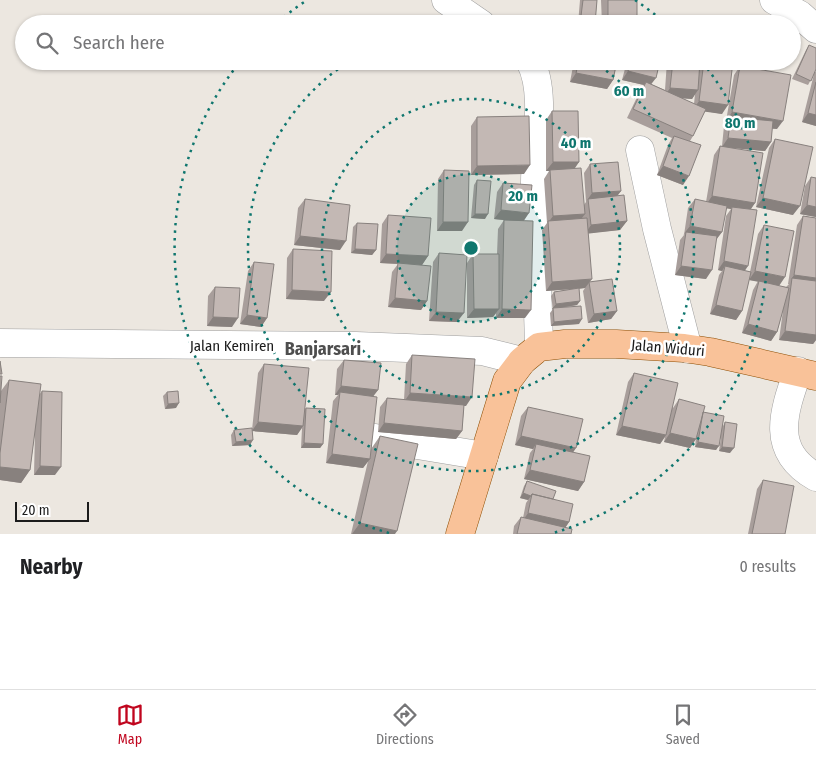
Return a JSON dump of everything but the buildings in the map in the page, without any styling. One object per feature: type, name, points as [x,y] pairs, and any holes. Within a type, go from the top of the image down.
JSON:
[{"type":"main road","name":"Jalan Widuri","points":[[531,354],[564,344],[657,345],[686,348],[802,379]]},
{"type":"main road","points":[[460,534],[507,381],[531,354]]},
{"type":"street","points":[[446,0],[468,15]]},
{"type":"street","points":[[774,0],[800,15]]},
{"type":"street","points":[[801,16],[816,29]]},
{"type":"street","points":[[531,354],[539,100],[534,70]]},
{"type":"street","points":[[640,150],[686,348]]},
{"type":"street","name":"Jalan Kemiren","points":[[0,343],[356,346],[531,354]]},
{"type":"street","points":[[802,379],[784,418],[783,436],[792,457],[804,470],[816,478]]},
{"type":"street","points":[[369,437],[484,456]]},
{"type":"district","name":"Banjarsari","points":[[323,349]]}]
